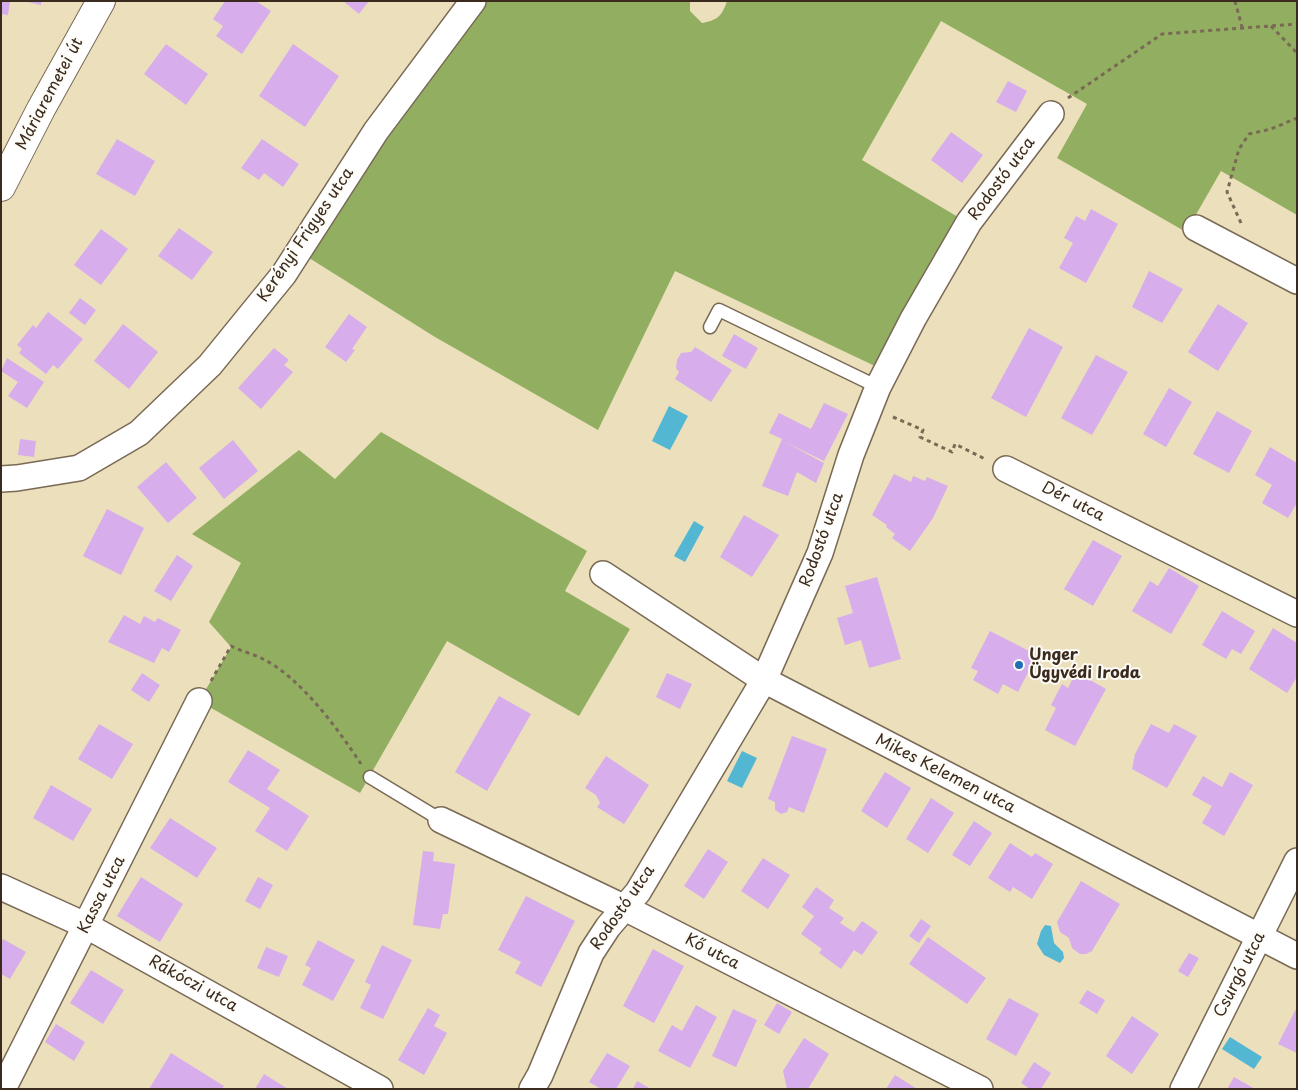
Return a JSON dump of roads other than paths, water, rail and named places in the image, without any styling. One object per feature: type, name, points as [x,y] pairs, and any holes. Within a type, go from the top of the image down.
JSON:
[{"type":"street","name":"Máriaremetei út","points":[[1,187],[40,109],[101,1]]},
{"type":"street","name":"Kerényi Frigyes utca","points":[[1,478],[17,478],[79,468],[139,433],[210,365],[284,274],[376,131],[473,1]]},
{"type":"street","name":"Rodostó utca","points":[[532,1089],[540,1075],[590,953],[638,892],[764,680],[820,554],[851,455],[878,387],[913,319],[969,222],[1051,114]]},
{"type":"street","points":[[1196,228],[1297,281]]},
{"type":"street","name":"Dér utca","points":[[1006,469],[1297,614]]},
{"type":"street","name":"Mikes Kelemen utca","points":[[603,574],[764,680],[1297,956]]},
{"type":"street","name":"Kassa utca","points":[[3,1089],[199,701]]},
{"type":"street","name":"Kő utca","points":[[441,820],[625,908],[980,1089]]},
{"type":"street","name":"Csurgó utca","points":[[1183,1089],[1297,862]]},
{"type":"street","name":"Rákóczi utca","points":[[1,887],[87,926],[380,1089]]},
{"type":"lane","points":[[710,327],[719,310],[878,387]]},
{"type":"lane","points":[[370,777],[441,820]]},
{"type":"water","points":[[669,406],[688,416],[670,450],[652,441]]},
{"type":"water","points":[[694,521],[704,527],[685,562],[674,556]]},
{"type":"water","points":[[742,751],[757,758],[742,788],[727,781]]},
{"type":"water","points":[[1045,925],[1051,926],[1054,943],[1063,952],[1064,958],[1060,963],[1044,955],[1037,944]]},
{"type":"water","points":[[1230,1037],[1262,1057],[1254,1069],[1222,1049]]},
{"type":"place","name":"Unger Ügyvédi Iroda","points":[[1019,665]]}]
